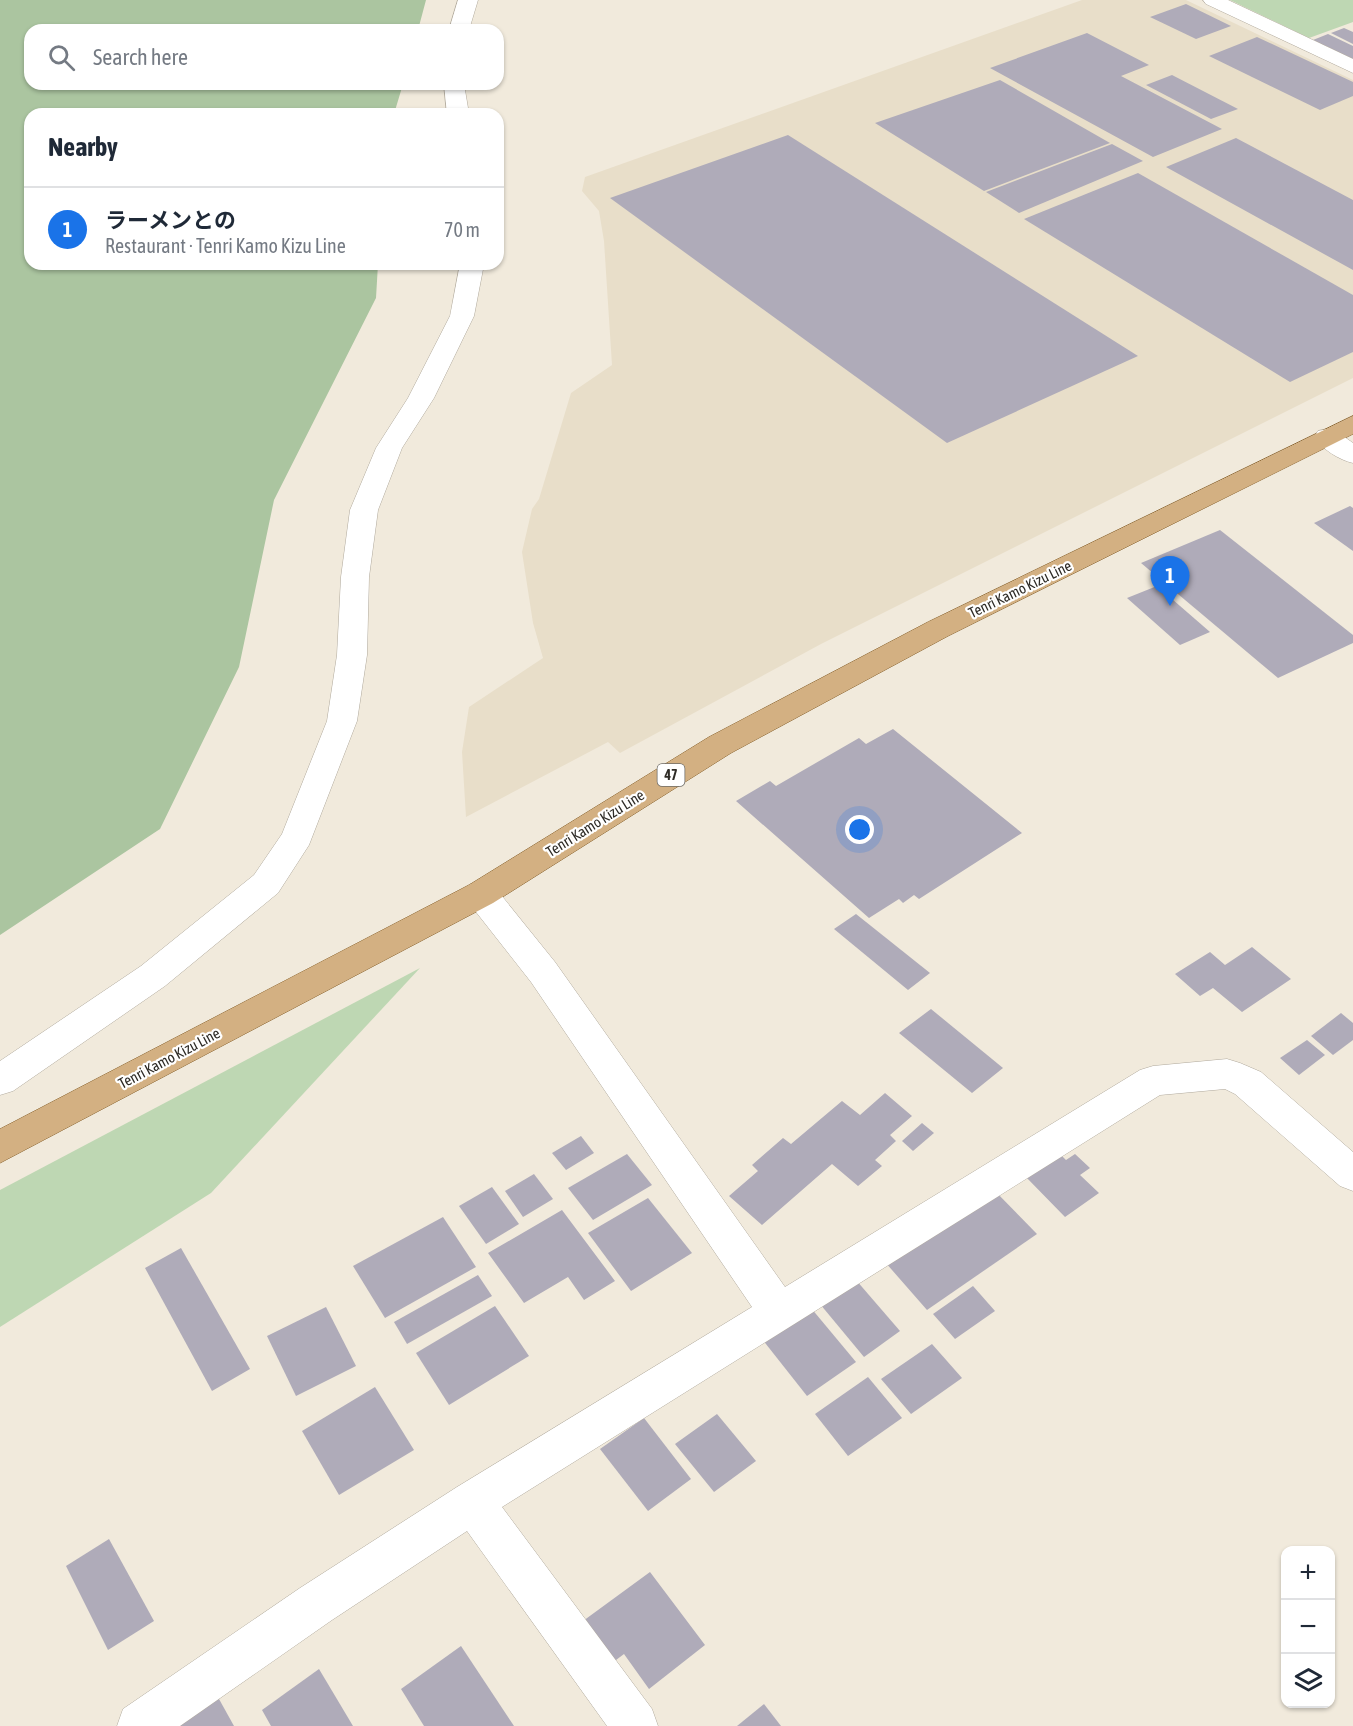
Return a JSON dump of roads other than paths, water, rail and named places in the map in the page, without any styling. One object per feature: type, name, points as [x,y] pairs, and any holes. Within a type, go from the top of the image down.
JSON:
[{"type":"main road","name":"Tenri Kamo Kizu Line","points":[[0,1147],[481,894],[720,746],[938,629],[1340,430]]},
{"type":"street","points":[[461,24],[468,0]]},
{"type":"street","points":[[1213,0],[1353,68]]},
{"type":"street","points":[[455,90],[457,108]]},
{"type":"street","points":[[0,1080],[153,976],[266,884],[297,837],[342,721],[352,656],[355,577],[364,510],[389,448],[421,398],[462,316],[471,270]]},
{"type":"street","points":[[1340,430],[1353,455]]},
{"type":"street","points":[[481,894],[543,972],[778,1312]]},
{"type":"street","points":[[140,1726],[316,1604],[472,1502],[1153,1081],[1227,1074],[1248,1083],[1353,1175]]},
{"type":"street","points":[[472,1502],[635,1726]]},
{"type":"place","name":"ラーメンとの","points":[[1170,606]]}]
